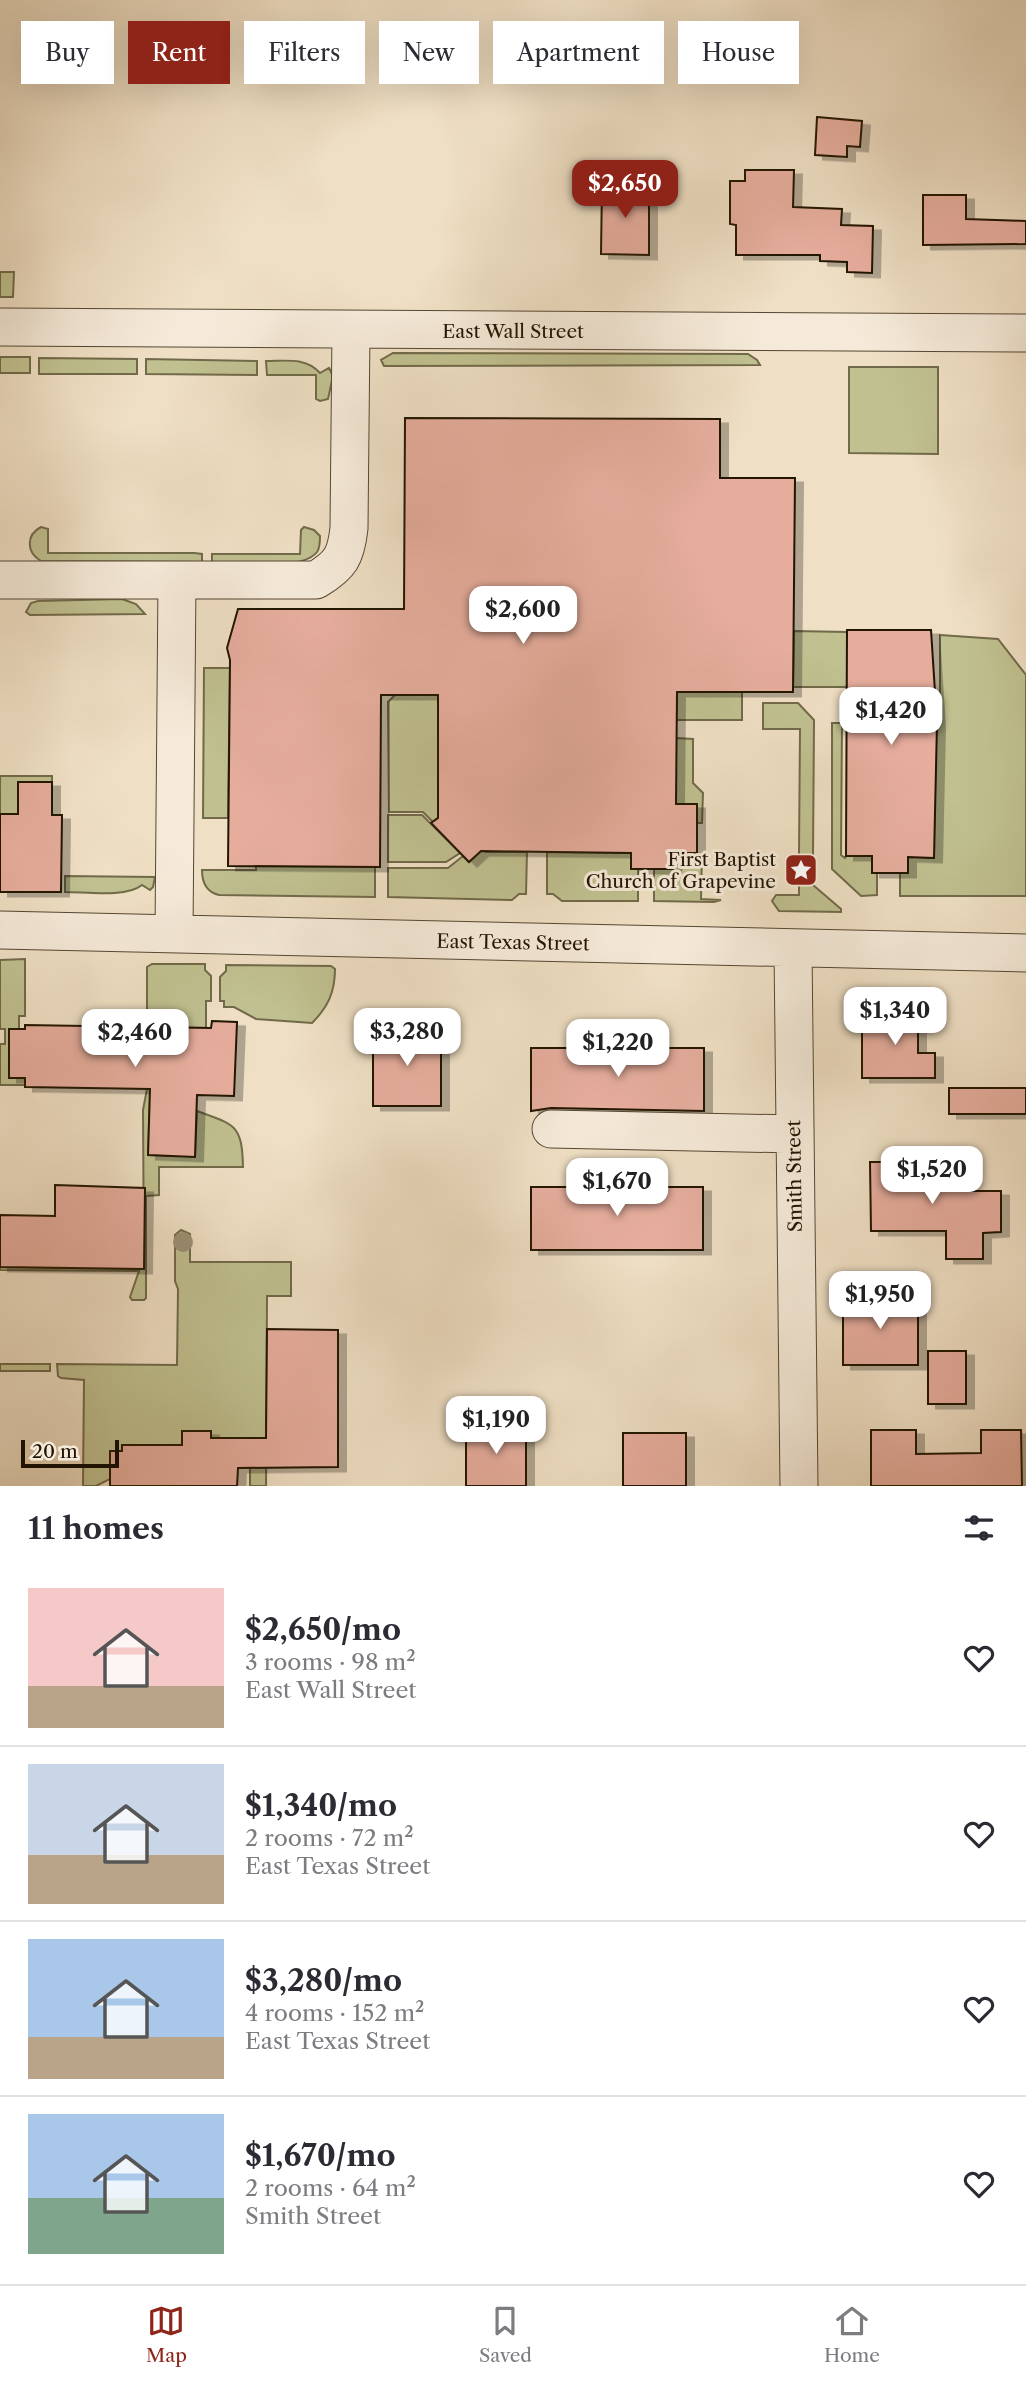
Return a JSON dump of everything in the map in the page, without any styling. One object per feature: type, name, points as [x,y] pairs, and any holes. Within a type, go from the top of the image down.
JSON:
[{"type":"street","name":"East Wall Street","points":[[0,327],[1026,333]]},
{"type":"street","points":[[0,580],[316,580],[334,569],[346,551],[349,528],[351,330]]},
{"type":"street","points":[[174,934],[177,580]]},
{"type":"street","name":"East Texas Street","points":[[0,930],[1026,953]]},
{"type":"street","name":"Smith Street","points":[[793,949],[799,1486]]},
{"type":"street","points":[[551,1129],[794,1134]]},
{"type":"green space","points":[[0,272],[14,272],[13,297],[0,297]]},
{"type":"green space","points":[[393,353],[748,354],[760,365],[384,366],[381,360]]},
{"type":"green space","points":[[0,357],[30,357],[30,373],[0,373]]},
{"type":"green space","points":[[39,358],[137,359],[137,374],[39,374]]},
{"type":"green space","points":[[146,359],[257,361],[257,375],[146,374]]},
{"type":"green space","points":[[266,361],[302,362],[320,373],[329,368],[333,376],[328,399],[316,399],[316,375],[267,375]]},
{"type":"green space","points":[[849,367],[938,367],[938,454],[849,453]]},
{"type":"green space","points":[[41,527],[48,529],[48,553],[194,553],[202,554],[202,562],[41,561],[30,548],[30,539]]},
{"type":"green space","points":[[304,527],[314,530],[320,536],[317,552],[309,558],[268,565],[212,562],[212,554],[300,554],[301,530]]},
{"type":"green space","points":[[122,599],[136,604],[145,614],[30,615],[26,612],[31,603],[38,601]]},
{"type":"green space","points":[[794,631],[847,632],[847,687],[793,687]]},
{"type":"green space","points":[[940,635],[998,639],[1026,675],[1026,896],[900,896],[900,873],[908,873],[908,857],[934,858],[935,723],[940,722]]},
{"type":"green space","points":[[204,668],[230,668],[228,818],[203,818]]},
{"type":"green space","points":[[677,692],[742,692],[742,720],[676,720]]},
{"type":"green space","points":[[395,695],[438,695],[438,804],[445,811],[433,822],[423,812],[389,812],[388,702]]},
{"type":"green space","points":[[763,703],[798,703],[814,720],[813,855],[799,855],[800,729],[763,729]]},
{"type":"green space","points":[[832,723],[842,723],[841,855],[845,858],[872,856],[872,872],[877,873],[877,895],[861,896],[832,869]]},
{"type":"green space","points":[[676,738],[693,739],[693,783],[703,793],[702,823],[697,823],[697,804],[676,804]]},
{"type":"green space","points":[[0,776],[52,776],[52,782],[18,782],[18,814],[0,814]]},
{"type":"green space","points":[[388,815],[422,815],[460,853],[446,862],[388,862]]},
{"type":"green space","points":[[483,849],[486,852],[527,852],[526,894],[519,894],[512,900],[388,897],[388,868],[448,868],[463,856],[469,862]]},
{"type":"green space","points":[[547,852],[631,853],[631,869],[638,869],[638,901],[562,901],[553,894],[547,894]]},
{"type":"green space","points":[[675,853],[702,854],[701,899],[721,900],[654,901],[654,869],[672,869]]},
{"type":"green space","points":[[256,866],[375,867],[375,897],[219,895],[208,889],[203,879],[202,870],[256,870]]},
{"type":"green space","points":[[799,873],[841,909],[841,912],[779,911],[772,901],[776,895],[799,895]]},
{"type":"green space","points":[[65,876],[155,877],[150,890],[142,885],[126,892],[105,893],[65,892]]},
{"type":"green space","points":[[25,959],[25,1016],[19,1016],[19,1033],[9,1033],[9,1077],[25,1078],[25,1085],[0,1085],[0,1044],[5,1044],[5,1029],[0,1029],[0,960]]},
{"type":"green space","points":[[152,964],[205,964],[205,970],[211,976],[211,1001],[206,1001],[206,1028],[152,1027],[148,1155],[195,1156],[197,1111],[234,1128],[241,1142],[243,1167],[159,1167],[159,1195],[146,1196],[144,1300],[132,1300],[130,1297],[139,1271],[0,1270],[0,1267],[144,1269],[143,1110],[147,1089],[147,967]]},
{"type":"green space","points":[[226,965],[331,966],[335,969],[334,985],[326,1005],[312,1023],[256,1019],[234,1007],[224,1007],[224,1001],[220,1001],[220,977],[226,971]]},
{"type":"green space","points":[[181,1230],[190,1234],[190,1262],[291,1262],[291,1296],[267,1296],[266,1486],[250,1486],[250,1466],[238,1465],[182,1486],[153,1445],[123,1445],[122,1451],[110,1451],[110,1479],[96,1486],[83,1486],[84,1380],[61,1378],[58,1376],[57,1364],[177,1365],[178,1289],[175,1281],[175,1235]]},
{"type":"green space","points":[[0,1364],[50,1364],[50,1371],[0,1371]]},
{"type":"building","points":[[817,117],[862,121],[860,147],[847,146],[847,157],[815,155]]},
{"type":"building","points":[[745,170],[794,170],[793,207],[842,209],[841,225],[873,226],[872,273],[847,272],[847,262],[820,261],[820,255],[736,255],[736,225],[730,224],[730,181],[745,181]]},
{"type":"building","points":[[602,185],[649,185],[649,255],[601,254]]},
{"type":"building","points":[[923,195],[966,195],[966,219],[1026,221],[1026,244],[923,245]]},
{"type":"building","points":[[405,418],[720,419],[720,478],[795,478],[793,692],[677,692],[676,804],[697,804],[697,853],[675,853],[673,869],[631,869],[631,853],[481,851],[469,862],[431,823],[438,818],[438,695],[381,695],[380,867],[228,866],[230,660],[227,648],[238,609],[404,609]]},
{"type":"building","points":[[847,630],[931,630],[937,723],[934,858],[908,857],[908,873],[872,873],[872,856],[846,856]]},
{"type":"building","points":[[18,782],[52,782],[52,815],[62,815],[61,892],[0,892],[0,814],[18,814]]},
{"type":"building","points":[[875,1009],[918,1009],[918,1053],[935,1053],[935,1078],[862,1078],[862,1030],[875,1030]]},
{"type":"building","points":[[212,1021],[237,1022],[234,1096],[197,1095],[195,1157],[148,1155],[150,1089],[25,1087],[25,1078],[9,1078],[9,1029],[25,1029],[25,1025],[211,1028]]},
{"type":"building","points":[[373,1030],[441,1030],[441,1106],[373,1106]]},
{"type":"building","points":[[531,1048],[704,1048],[704,1111],[551,1108],[531,1111]]},
{"type":"building","points":[[949,1088],[1026,1088],[1026,1114],[949,1114]]},
{"type":"building","points":[[870,1162],[945,1162],[945,1191],[1001,1191],[1001,1232],[983,1233],[983,1259],[946,1259],[946,1231],[871,1231]]},
{"type":"building","points":[[55,1185],[145,1188],[144,1269],[0,1267],[0,1215],[55,1216]]},
{"type":"building","points":[[531,1187],[703,1187],[703,1250],[531,1250]]},
{"type":"building","points":[[843,1297],[918,1297],[918,1365],[843,1365]]},
{"type":"building","points":[[267,1329],[338,1330],[338,1467],[238,1468],[237,1486],[110,1486],[110,1451],[122,1451],[122,1445],[182,1445],[182,1431],[211,1431],[211,1438],[266,1438]]},
{"type":"building","points":[[928,1351],[966,1351],[966,1404],[928,1404]]},
{"type":"building","points":[[466,1425],[526,1425],[526,1486],[466,1486]]},
{"type":"building","points":[[871,1430],[916,1430],[916,1454],[981,1453],[981,1430],[1021,1430],[1022,1486],[871,1486]]},
{"type":"building","points":[[623,1433],[686,1433],[686,1486],[623,1486]]},
{"type":"place","name":"First Baptist Church of Grapevine","points":[[801,870]]}]
